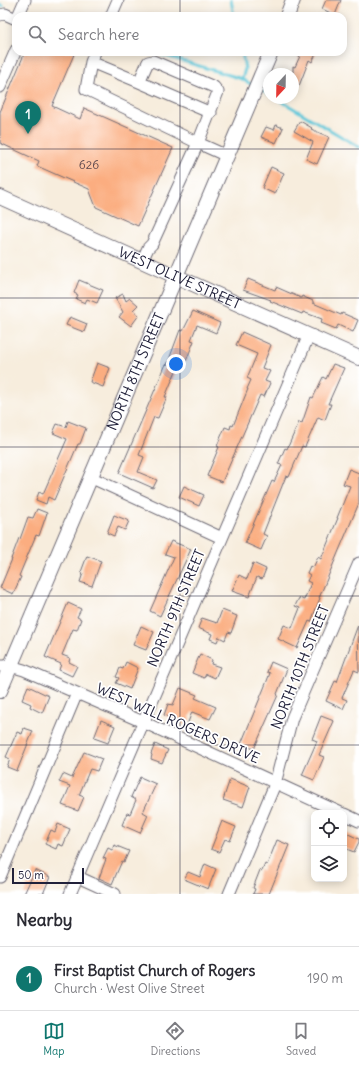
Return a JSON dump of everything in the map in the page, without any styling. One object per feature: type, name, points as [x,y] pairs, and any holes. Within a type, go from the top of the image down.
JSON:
[{"type":"main road","points":[[288,12],[293,0]]},
{"type":"main road","name":"NORTH 8TH STREET","points":[[0,691],[5,666],[90,477],[269,56]]},
{"type":"main road","name":"WEST OLIVE STREET","points":[[0,197],[359,358]]},
{"type":"street","points":[[20,12],[26,0]]},
{"type":"street","points":[[113,12],[118,0]]},
{"type":"street","points":[[0,15],[5,14],[12,17]]},
{"type":"street","points":[[0,87],[13,56]]},
{"type":"street","points":[[93,56],[86,89],[227,156]]},
{"type":"street","points":[[95,56],[139,82],[210,113]]},
{"type":"street","points":[[139,82],[148,62],[153,61],[214,87],[218,92],[198,143],[152,244],[148,248],[142,261]]},
{"type":"street","name":"NORTH 9TH STREET","points":[[70,894],[309,335]]},
{"type":"street","points":[[90,477],[222,538]]},
{"type":"street","name":"NORTH 10TH STREET","points":[[229,894],[275,784],[292,718],[359,563]]},
{"type":"street","name":"WEST WILL ROGERS DRIVE","points":[[5,666],[24,670],[77,693],[334,810]]},
{"type":"street","points":[[0,877],[77,693]]},
{"type":"street","points":[[347,815],[359,821]]},
{"type":"street","points":[[78,877],[115,894]]},
{"type":"building","points":[[326,0],[341,0],[336,12],[328,12],[322,9]]},
{"type":"building","points":[[23,56],[73,56],[52,106],[80,119],[84,108],[173,148],[138,226],[96,207],[89,189],[37,166],[39,161],[0,143],[0,112]]},
{"type":"building","points":[[300,56],[315,56],[312,62],[309,60],[299,86],[299,68],[293,68],[293,66],[295,67]]},
{"type":"building","points":[[300,121],[312,128],[311,129],[329,137],[317,164],[306,159],[313,142],[294,131]]},
{"type":"building","points":[[276,125],[283,128],[276,143],[261,137],[266,127],[274,130]]},
{"type":"building","points":[[271,167],[284,173],[275,194],[262,188]]},
{"type":"building","points":[[248,279],[275,290],[276,287],[301,298],[302,296],[313,301],[313,303],[341,315],[342,313],[358,320],[353,332],[338,325],[336,329],[321,323],[322,319],[303,312],[302,314],[270,301],[271,300],[243,290]]},
{"type":"building","points":[[79,280],[103,290],[97,303],[87,299],[85,303],[76,299],[78,295],[74,293]]},
{"type":"building","points":[[123,294],[126,301],[130,298],[138,305],[133,310],[139,315],[131,326],[119,317],[123,312],[115,298]]},
{"type":"building","points":[[193,311],[220,323],[216,333],[197,325],[191,340],[194,341],[186,361],[181,359],[158,418],[154,417],[139,455],[144,457],[138,472],[157,480],[153,488],[119,473],[166,364],[167,365],[180,330],[183,331]]},
{"type":"building","points":[[70,317],[87,324],[84,332],[66,325]]},
{"type":"building","points":[[242,332],[271,345],[262,368],[270,371],[265,381],[270,383],[264,397],[260,395],[222,482],[207,476],[219,447],[217,446],[225,427],[230,429],[231,425],[233,426],[251,380],[247,378],[257,354],[236,345]]},
{"type":"building","points":[[97,363],[110,368],[103,387],[90,382]]},
{"type":"building","points":[[333,364],[344,368],[328,404],[331,404],[325,420],[318,417],[305,447],[302,446],[289,477],[286,476],[263,534],[267,536],[261,550],[245,543],[272,481],[274,482],[282,465],[278,464],[285,448],[287,449],[299,422],[302,423],[311,397],[313,398],[323,377],[326,379]]},
{"type":"building","points":[[68,421],[86,428],[54,500],[48,497],[46,504],[36,500],[39,492],[43,494],[67,439],[53,433],[57,424],[66,427]]},
{"type":"building","points":[[349,469],[359,473],[359,503],[319,598],[311,622],[309,621],[297,648],[278,639],[284,625],[292,628],[300,608],[295,606],[299,598],[304,600],[311,583],[307,581],[310,575],[307,573],[310,566],[313,568],[318,557],[321,559],[350,486],[343,484]]},
{"type":"building","points":[[184,486],[204,495],[199,506],[179,497]]},
{"type":"building","points":[[37,509],[47,513],[39,536],[36,535],[19,576],[21,577],[13,594],[0,588],[28,517],[33,518]]},
{"type":"building","points":[[114,515],[129,521],[125,530],[118,527],[114,536],[107,533]]},
{"type":"building","points":[[171,541],[191,549],[160,616],[150,611],[174,557],[165,554]]},
{"type":"building","points":[[87,556],[101,561],[92,586],[80,582],[83,573],[81,572]]},
{"type":"building","points":[[253,563],[266,569],[262,579],[257,577],[249,597],[232,591],[239,575],[247,579]]},
{"type":"building","points":[[68,603],[81,609],[77,617],[81,619],[77,630],[73,629],[62,655],[70,658],[69,662],[77,666],[72,676],[59,670],[61,664],[45,657]]},
{"type":"building","points":[[222,610],[237,616],[231,633],[228,632],[225,640],[219,637],[217,642],[210,639],[212,634],[198,628],[202,618],[217,623]]},
{"type":"building","points":[[358,625],[359,672],[354,670],[342,698],[347,700],[343,709],[326,701],[335,681],[337,682]]},
{"type":"building","points":[[141,626],[154,632],[146,650],[133,645]]},
{"type":"building","points":[[200,654],[212,660],[211,664],[220,667],[215,678],[206,674],[204,678],[192,673]]},
{"type":"building","points":[[126,662],[138,668],[130,689],[116,683],[119,678],[116,677],[120,668],[123,669]]},
{"type":"building","points":[[271,662],[287,669],[277,694],[278,695],[254,749],[241,744],[270,673],[267,672]]},
{"type":"building","points":[[28,686],[49,696],[42,713],[30,707],[31,704],[22,700]]},
{"type":"building","points":[[180,688],[197,695],[195,698],[216,707],[210,719],[192,712],[187,725],[164,715],[168,704],[173,705]]},
{"type":"building","points":[[321,716],[334,721],[319,755],[324,757],[314,780],[302,775],[317,741],[312,739]]},
{"type":"building","points":[[101,720],[115,726],[108,743],[94,738]]},
{"type":"building","points":[[24,728],[33,731],[17,771],[7,767],[10,759],[6,757],[17,732],[22,734]]},
{"type":"building","points":[[155,744],[168,750],[162,763],[151,759],[151,754]]},
{"type":"building","points":[[84,752],[102,759],[97,771],[90,769],[79,795],[84,797],[78,811],[62,805],[70,786],[59,782],[63,774],[72,778]]},
{"type":"building","points":[[140,777],[156,784],[143,812],[148,815],[140,833],[122,825],[127,813],[130,814],[136,800],[131,797]]},
{"type":"building","points":[[230,779],[250,787],[243,807],[223,800]]},
{"type":"building","points":[[222,821],[236,827],[230,841],[225,839],[219,852],[211,849]]},
{"type":"building","points":[[58,824],[70,829],[63,846],[58,844],[56,849],[45,844],[51,830],[55,832]]},
{"type":"building","points":[[347,833],[359,839],[354,852],[347,849]]},
{"type":"building","points":[[277,840],[289,845],[269,894],[253,894],[255,889],[253,888],[260,870],[262,871],[265,864],[267,865]]},
{"type":"building","points":[[114,845],[129,851],[124,862],[122,861],[112,884],[99,878],[106,859],[103,858],[108,848],[112,850]]},
{"type":"building","points":[[205,864],[216,869],[208,889],[184,879],[188,872],[200,877]]},
{"type":"building","points":[[35,870],[50,877],[43,894],[24,894]]},
{"type":"waterway","points":[[231,0],[233,12]]},
{"type":"waterway","points":[[166,56],[239,78],[253,85]]},
{"type":"waterway","points":[[242,79],[245,69],[243,56]]},
{"type":"waterway","points":[[286,104],[359,147]]},
{"type":"place","name":"First Baptist Church of Rogers","points":[[28,134]]}]
